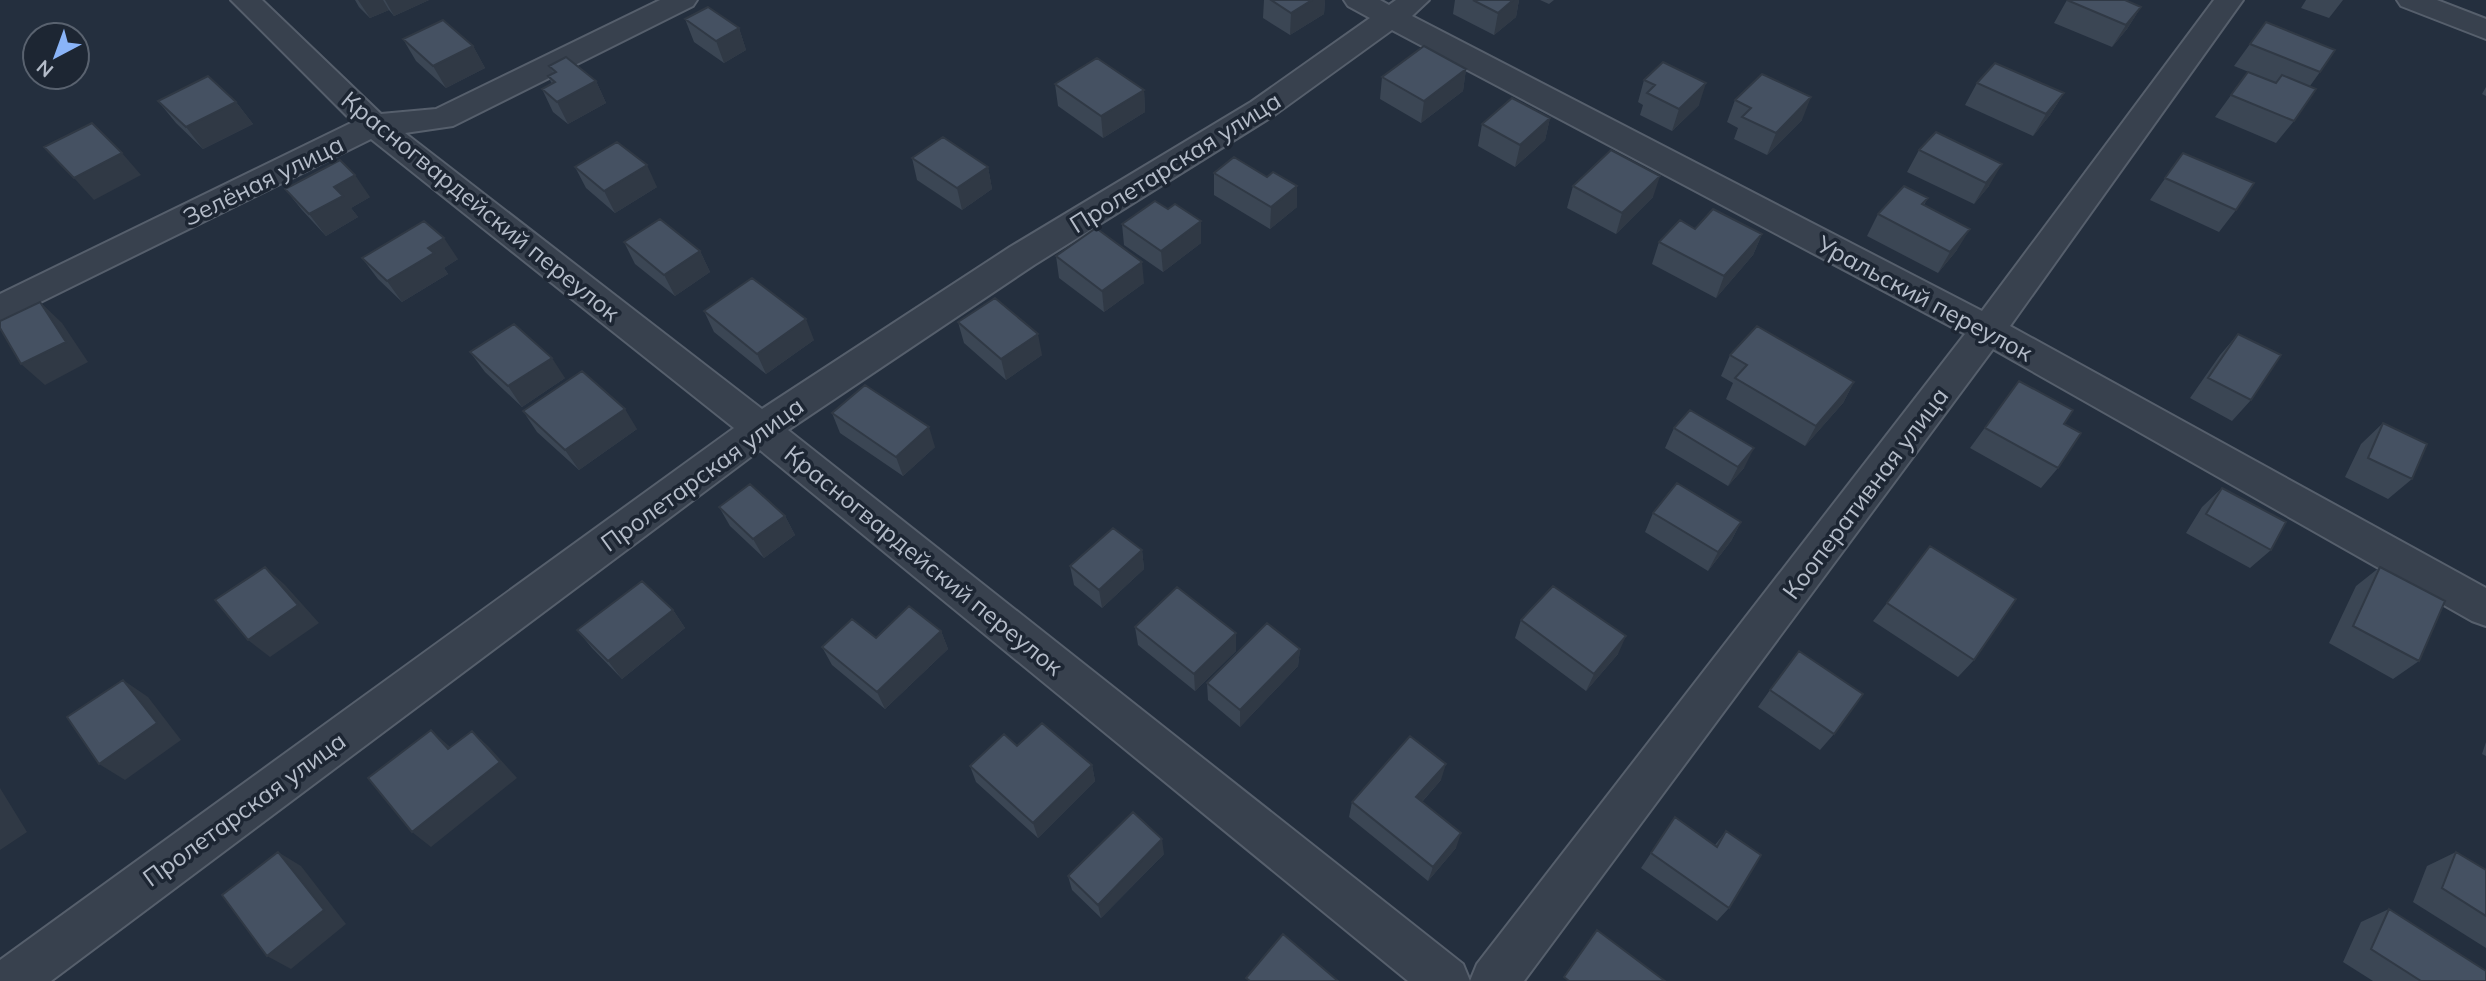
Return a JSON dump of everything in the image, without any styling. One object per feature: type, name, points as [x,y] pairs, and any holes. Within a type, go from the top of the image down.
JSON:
[{"type":"street","name":"Красногвардейский переулок","points":[[245,0],[374,125],[761,429],[1446,981]]},
{"type":"street","name":"Зелёная улица","points":[[0,309],[374,125],[442,119],[683,0]]},
{"type":"street","name":"Уральский переулок","points":[[1358,0],[1404,9],[2486,608]]},
{"type":"street","name":"Кооперативная улица","points":[[1494,981],[1988,331],[2229,0]]},
{"type":"street","points":[[2411,0],[2486,30]]},
{"type":"street","name":"Пролетарская улица","points":[[11,981],[761,429],[1022,256],[1262,109],[1404,9]]},
{"type":"building","points":[[1271,0],[1312,0],[1291,13]]},
{"type":"building","points":[[1473,0],[1513,0],[1498,13]]},
{"type":"building","points":[[2067,0],[2125,0],[2141,7],[2126,25]]},
{"type":"building","points":[[708,7],[739,28],[716,41],[685,19]]},
{"type":"building","points":[[443,20],[473,46],[433,66],[403,39]]},
{"type":"building","points":[[2266,22],[2335,50],[2320,72],[2250,44]]},
{"type":"building","points":[[1424,46],[1466,69],[1424,101],[1382,77]]},
{"type":"building","points":[[566,57],[596,81],[557,102],[542,89],[555,82],[548,76],[556,72],[549,66]]},
{"type":"building","points":[[1097,58],[1144,90],[1101,116],[1055,84]]},
{"type":"building","points":[[1663,62],[1706,83],[1679,109],[1647,93],[1655,85],[1644,80]]},
{"type":"building","points":[[1995,63],[2064,93],[2046,114],[1977,83]]},
{"type":"building","points":[[2248,72],[2276,83],[2282,75],[2316,89],[2294,121],[2231,95]]},
{"type":"building","points":[[1762,74],[1811,97],[1776,133],[1742,117],[1751,108],[1735,100]]},
{"type":"building","points":[[208,76],[236,102],[186,127],[158,101]]},
{"type":"building","points":[[1512,98],[1550,118],[1520,145],[1482,124]]},
{"type":"building","points":[[92,123],[122,153],[74,178],[44,147]]},
{"type":"building","points":[[1936,132],[2002,164],[1986,183],[1919,150]]},
{"type":"building","points":[[943,137],[988,167],[957,188],[912,158]]},
{"type":"building","points":[[617,142],[647,165],[604,191],[575,167]]},
{"type":"building","points":[[1611,150],[1660,176],[1622,213],[1573,186]]},
{"type":"building","points":[[2183,153],[2254,183],[2236,210],[2165,178]]},
{"type":"building","points":[[1234,157],[1267,177],[1273,172],[1297,186],[1271,207],[1214,173]]},
{"type":"building","points":[[340,160],[355,175],[334,187],[343,196],[309,214],[285,189]]},
{"type":"building","points":[[1904,186],[1928,198],[1922,204],[1970,229],[1950,252],[1878,214]]},
{"type":"building","points":[[1155,201],[1168,209],[1175,204],[1201,221],[1161,251],[1122,224]]},
{"type":"building","points":[[1713,209],[1762,234],[1724,276],[1659,242],[1680,220],[1695,229]]},
{"type":"building","points":[[660,219],[700,251],[664,275],[624,242]]},
{"type":"building","points":[[424,221],[444,238],[428,248],[434,253],[387,281],[362,258]]},
{"type":"building","points":[[1096,228],[1142,262],[1102,291],[1056,256]]},
{"type":"building","points":[[752,278],[806,319],[757,354],[704,311]]},
{"type":"building","points":[[995,298],[1038,334],[1001,359],[958,322]]},
{"type":"building","points":[[40,302],[66,342],[21,364],[0,328],[0,321]]},
{"type":"building","points":[[514,324],[552,358],[508,386],[470,352]]},
{"type":"building","points":[[1757,326],[1854,382],[1816,426],[1735,378],[1747,365],[1730,355]]},
{"type":"building","points":[[2238,334],[2281,355],[2251,400],[2208,378]]},
{"type":"building","points":[[582,371],[625,409],[565,450],[523,411]]},
{"type":"building","points":[[2019,381],[2073,410],[2064,424],[2081,433],[2058,468],[1985,428]]},
{"type":"building","points":[[865,385],[929,427],[896,457],[832,413]]},
{"type":"building","points":[[1690,410],[1754,448],[1738,467],[1674,428]]},
{"type":"building","points":[[2383,423],[2427,444],[2412,479],[2368,458]]},
{"type":"building","points":[[1677,483],[1741,522],[1718,552],[1653,513]]},
{"type":"building","points":[[750,484],[785,516],[753,539],[719,507]]},
{"type":"building","points":[[2222,488],[2286,522],[2271,550],[2206,514]]},
{"type":"building","points":[[1113,528],[1142,550],[1099,590],[1070,566]]},
{"type":"building","points":[[1930,546],[2016,599],[1974,660],[1887,603]]},
{"type":"building","points":[[265,567],[298,605],[248,640],[215,600]]},
{"type":"building","points":[[2380,567],[2445,601],[2419,661],[2353,626]]},
{"type":"building","points":[[642,581],[673,610],[608,661],[577,630]]},
{"type":"building","points":[[1553,586],[1626,636],[1594,674],[1521,620]]},
{"type":"building","points":[[1177,587],[1236,633],[1194,674],[1135,627]]},
{"type":"building","points":[[909,606],[941,631],[877,692],[822,647],[852,619],[876,638]]},
{"type":"building","points":[[1267,623],[1300,649],[1240,710],[1207,683]]},
{"type":"building","points":[[1799,651],[1863,694],[1834,734],[1770,690]]},
{"type":"building","points":[[123,680],[157,723],[99,764],[67,717]]},
{"type":"building","points":[[1042,723],[1092,765],[1033,823],[970,766],[1004,734],[1017,746]]},
{"type":"building","points":[[431,730],[448,749],[472,731],[500,762],[412,832],[368,778]]},
{"type":"building","points":[[1410,736],[1446,764],[1416,797],[1461,833],[1433,867],[1352,802]]},
{"type":"building","points":[[1133,812],[1162,839],[1098,905],[1068,876]]},
{"type":"building","points":[[1675,817],[1717,847],[1726,831],[1761,855],[1729,908],[1651,853]]},
{"type":"building","points":[[278,852],[324,910],[267,956],[222,895]]},
{"type":"building","points":[[2456,852],[2486,870],[2486,916],[2442,888]]},
{"type":"building","points":[[2389,909],[2486,971],[2486,981],[2421,981],[2371,949]]},
{"type":"building","points":[[1597,930],[1665,981],[1569,981],[1564,977]]},
{"type":"building","points":[[1283,934],[1338,981],[1250,981],[1246,978]]}]
